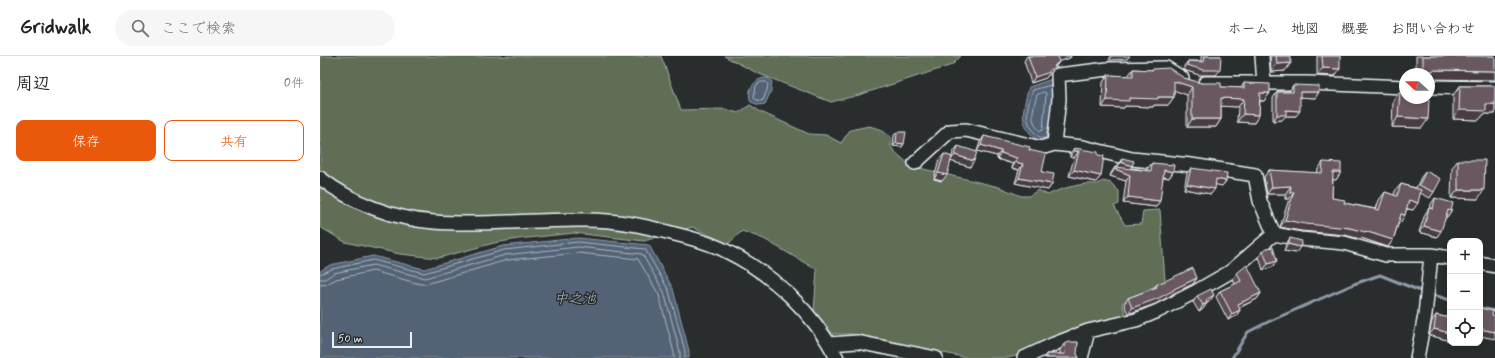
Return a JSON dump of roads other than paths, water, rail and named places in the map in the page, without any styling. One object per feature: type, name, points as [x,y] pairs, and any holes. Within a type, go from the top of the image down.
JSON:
[{"type":"street","points":[[1262,56],[1264,84]]},
{"type":"street","points":[[1054,144],[1059,99],[1058,75],[1108,69],[1166,68],[1181,78],[1198,83],[1308,83],[1399,87]]},
{"type":"street","points":[[1435,87],[1495,88]]},
{"type":"street","points":[[915,163],[950,131],[966,130],[1041,148],[1054,144],[1084,147],[1132,159],[1191,165],[1255,175],[1260,201],[1274,234]]},
{"type":"street","points":[[320,178],[344,194],[370,206],[394,215],[434,222],[463,223],[614,220],[640,224],[703,242],[748,263],[791,296],[806,312],[830,344],[837,358]]},
{"type":"street","points":[[1274,234],[1300,239],[1344,243],[1386,254],[1431,254],[1447,257]]},
{"type":"street","points":[[1024,358],[1054,344],[1088,331],[1136,320],[1165,308],[1230,272],[1274,234]]},
{"type":"street","points":[[1417,358],[1425,315],[1431,254]]},
{"type":"street","points":[[1483,264],[1495,266]]},
{"type":"street","points":[[1081,358],[1088,331]]},
{"type":"street","points":[[830,344],[856,342],[936,358]]},
{"type":"water","points":[[768,78],[772,82],[771,91],[765,104],[759,105],[751,102],[749,94],[754,84],[760,79]]},
{"type":"water","points":[[1052,79],[1056,82],[1050,142],[1043,143],[1035,138],[1025,126],[1023,112],[1029,87]]},
{"type":"water","name":"中之池","points":[[578,238],[649,245],[673,289],[689,351],[689,358],[320,358],[320,271],[330,265],[373,256],[424,269],[503,246]]},
{"type":"waterway","points":[[1232,358],[1248,332],[1354,284],[1380,275],[1423,292]]},
{"type":"waterway","points":[[1430,294],[1447,299]]},
{"type":"waterway","points":[[1483,309],[1495,311]]}]
